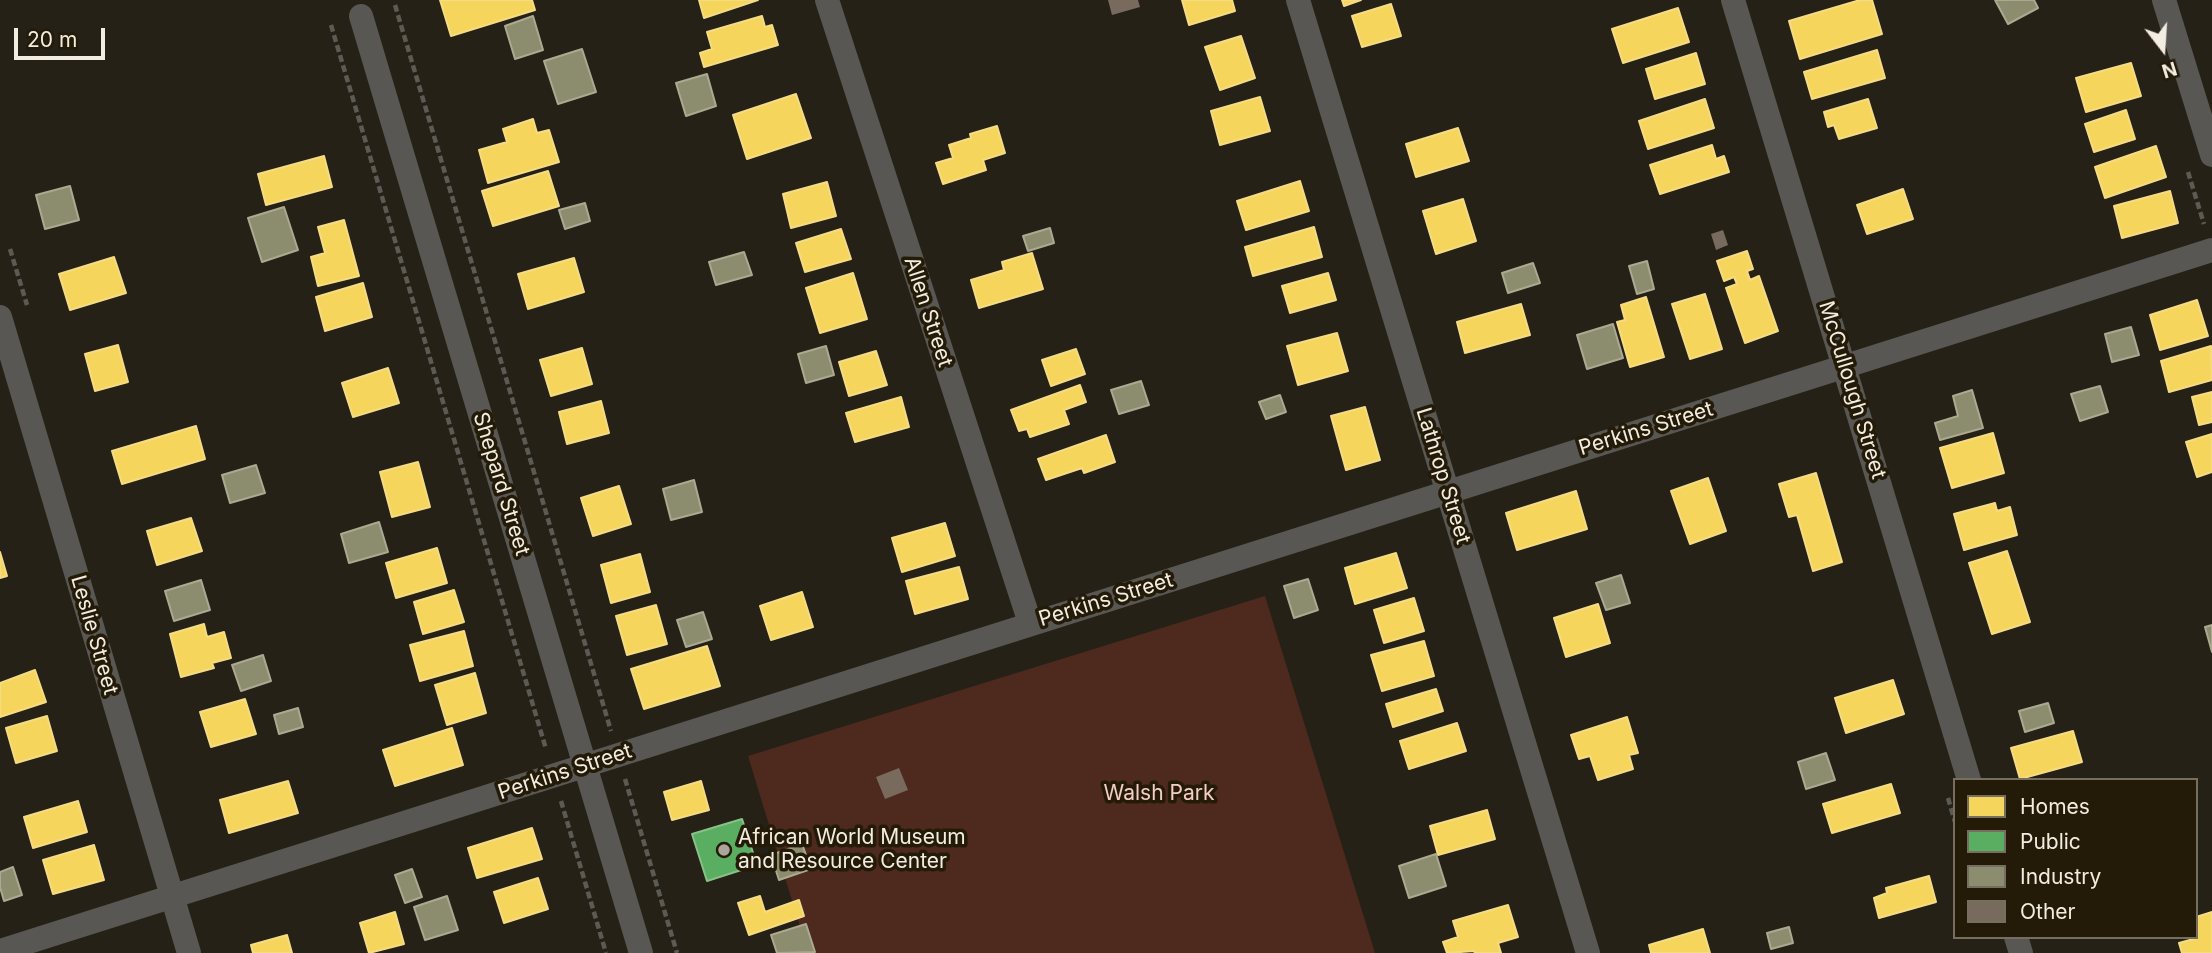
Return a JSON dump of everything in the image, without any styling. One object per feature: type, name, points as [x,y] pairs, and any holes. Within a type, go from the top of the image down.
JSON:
[{"type":"street","name":"Allen Street","points":[[827,0],[1030,624]]},
{"type":"street","name":"Lathrop Street","points":[[1298,0],[1588,953]]},
{"type":"street","name":"McCullough Street","points":[[1733,0],[1968,778]]},
{"type":"street","points":[[2164,0],[2212,155]]},
{"type":"street","name":"Shepard Street","points":[[361,16],[640,953]]},
{"type":"street","name":"Perkins Street","points":[[0,951],[2212,250]]},
{"type":"street","name":"Leslie Street","points":[[0,317],[188,953]]},
{"type":"path","points":[[395,5],[677,953]]},
{"type":"path","points":[[331,25],[606,953]]},
{"type":"green space","name":"Walsh Park","points":[[1265,596],[1375,953],[808,953],[748,756]]},
{"type":"building: Homes","points":[[440,0],[532,0],[535,10],[451,36]]},
{"type":"building: Homes","points":[[699,0],[758,0],[704,18]]},
{"type":"building: Homes","points":[[1182,0],[1232,0],[1235,11],[1189,25]]},
{"type":"building: Homes","points":[[1342,0],[1361,0],[1344,6]]},
{"type":"building: Homes","points":[[1860,0],[1872,0],[1882,34],[1800,59],[1789,21]]},
{"type":"building: Homes","points":[[1391,4],[1401,36],[1362,47],[1352,16]]},
{"type":"building: Homes","points":[[1678,8],[1689,42],[1623,63],[1612,29]]},
{"type":"building: Homes","points":[[762,16],[765,27],[772,25],[778,45],[704,67],[700,53],[712,49],[707,32]]},
{"type":"building: Homes","points":[[1241,36],[1255,78],[1220,90],[1205,47]]},
{"type":"building: Homes","points":[[1877,50],[1885,78],[1812,99],[1804,72]]},
{"type":"building: Homes","points":[[1696,53],[1705,84],[1655,99],[1646,69]]},
{"type":"building: Homes","points":[[2131,63],[2141,96],[2086,112],[2076,78]]},
{"type":"building: Homes","points":[[796,94],[811,138],[747,159],[733,115]]},
{"type":"building: Homes","points":[[1260,97],[1270,131],[1220,145],[1211,111]]},
{"type":"building: Homes","points":[[1705,99],[1714,128],[1648,149],[1639,121]]},
{"type":"building: Homes","points":[[1868,99],[1877,128],[1839,139],[1834,125],[1828,127],[1824,112]]},
{"type":"building: Homes","points":[[2126,110],[2135,139],[2094,152],[2085,124]]},
{"type":"building: Homes","points":[[533,119],[537,133],[549,130],[559,162],[488,183],[479,150],[507,142],[503,129]]},
{"type":"building: Homes","points":[[997,126],[1005,153],[983,160],[986,170],[943,184],[936,163],[953,158],[949,145],[971,138],[970,134]]},
{"type":"building: Homes","points":[[1458,128],[1469,161],[1416,177],[1406,144]]},
{"type":"building: Homes","points":[[1712,145],[1716,159],[1724,156],[1729,172],[1660,194],[1650,165]]},
{"type":"building: Homes","points":[[2156,146],[2166,177],[2105,198],[2095,167]]},
{"type":"building: Homes","points":[[324,156],[332,187],[266,205],[258,174]]},
{"type":"building: Homes","points":[[548,171],[559,206],[493,226],[482,191]]},
{"type":"building: Homes","points":[[1300,181],[1309,211],[1246,230],[1237,201]]},
{"type":"building: Homes","points":[[827,182],[836,216],[791,228],[783,194]]},
{"type":"building: Homes","points":[[1903,189],[1913,219],[1867,234],[1857,205]]},
{"type":"building: Homes","points":[[2170,191],[2178,223],[2122,238],[2114,206]]},
{"type":"building: Homes","points":[[1463,199],[1476,241],[1436,254],[1423,211]]},
{"type":"building: Homes","points":[[344,220],[359,276],[318,286],[311,257],[325,253],[318,227]]},
{"type":"building: Homes","points":[[1314,227],[1322,257],[1253,276],[1245,247]]},
{"type":"building: Homes","points":[[841,229],[851,259],[805,272],[796,243]]},
{"type":"building: Homes","points":[[1747,251],[1753,269],[1747,271],[1750,280],[1759,276],[1778,331],[1745,343],[1726,288],[1737,284],[1734,277],[1724,281],[1717,261]]},
{"type":"building: Homes","points":[[1032,253],[1043,289],[979,308],[971,280],[1004,270],[1002,262]]},
{"type":"building: Homes","points":[[114,257],[126,293],[70,310],[59,274]]},
{"type":"building: Homes","points":[[574,258],[584,292],[528,309],[518,274]]},
{"type":"building: Homes","points":[[853,273],[867,319],[820,333],[806,288]]},
{"type":"building: Homes","points":[[1328,273],[1336,300],[1290,313],[1282,286]]},
{"type":"building: Homes","points":[[363,283],[372,317],[325,331],[316,297]]},
{"type":"building: Homes","points":[[1705,294],[1722,349],[1690,359],[1672,304]]},
{"type":"building: Homes","points":[[1646,297],[1664,357],[1630,367],[1617,322],[1625,320],[1621,305]]},
{"type":"building: Homes","points":[[2197,300],[2208,336],[2160,350],[2150,315]]},
{"type":"building: Homes","points":[[1521,304],[1530,335],[1465,353],[1457,322]]},
{"type":"building: Homes","points":[[1337,333],[1348,371],[1298,385],[1287,346]]},
{"type":"building: Homes","points":[[118,345],[128,382],[95,391],[85,354]]},
{"type":"building: Homes","points":[[2211,346],[2212,380],[2169,392],[2161,361]]},
{"type":"building: Homes","points":[[582,348],[592,384],[551,396],[540,360]]},
{"type":"building: Homes","points":[[1076,349],[1085,374],[1051,386],[1042,360]]},
{"type":"building: Homes","points":[[876,351],[887,385],[849,396],[839,362]]},
{"type":"building: Homes","points":[[388,368],[399,403],[353,417],[342,383]]},
{"type":"building: Homes","points":[[1080,385],[1086,402],[1064,410],[1069,424],[1030,437],[1027,429],[1019,431],[1011,410]]},
{"type":"building: Homes","points":[[2212,392],[2212,422],[2199,425],[2192,397]]},
{"type":"building: Homes","points":[[901,397],[909,427],[855,442],[846,413]]},
{"type":"building: Homes","points":[[601,401],[609,433],[567,444],[559,412]]},
{"type":"building: Homes","points":[[1365,407],[1380,460],[1346,470],[1331,416]]},
{"type":"building: Homes","points":[[196,426],[205,459],[122,484],[112,451]]},
{"type":"building: Homes","points":[[1993,433],[2004,473],[1952,488],[1940,448]]},
{"type":"building: Homes","points":[[2212,434],[2212,472],[2197,477],[2186,442]]},
{"type":"building: Homes","points":[[1106,435],[1115,462],[1084,473],[1082,468],[1046,480],[1038,459]]},
{"type":"building: Homes","points":[[418,462],[430,507],[392,517],[380,472]]},
{"type":"building: Homes","points":[[1816,473],[1842,562],[1813,571],[1797,515],[1789,517],[1779,484]]},
{"type":"building: Homes","points":[[1708,478],[1726,531],[1690,544],[1671,491]]},
{"type":"building: Homes","points":[[619,486],[631,524],[593,536],[581,498]]},
{"type":"building: Homes","points":[[1576,491],[1587,529],[1517,550],[1506,513]]},
{"type":"building: Homes","points":[[1995,503],[1997,511],[2010,507],[2017,535],[1964,550],[1954,514]]},
{"type":"building: Homes","points":[[191,518],[202,551],[157,565],[147,531]]},
{"type":"building: Homes","points":[[945,523],[955,556],[902,572],[892,538]]},
{"type":"building: Homes","points":[[437,548],[447,583],[396,598],[386,563]]},
{"type":"building: Homes","points":[[2007,551],[2030,622],[1992,634],[1969,563]]},
{"type":"building: Homes","points":[[0,552],[7,576],[0,578]]},
{"type":"building: Homes","points":[[1396,553],[1407,588],[1355,604],[1345,568]]},
{"type":"building: Homes","points":[[640,554],[650,592],[611,603],[601,565]]},
{"type":"building: Homes","points":[[959,567],[968,599],[915,614],[906,581]]},
{"type":"building: Homes","points":[[454,590],[464,622],[423,634],[414,602]]},
{"type":"building: Homes","points":[[802,592],[813,627],[771,640],[760,606]]},
{"type":"building: Homes","points":[[1414,598],[1424,631],[1384,643],[1374,610]]},
{"type":"building: Homes","points":[[1598,604],[1610,643],[1566,657],[1554,618]]},
{"type":"building: Homes","points":[[656,605],[667,644],[627,655],[616,616]]},
{"type":"building: Homes","points":[[204,624],[207,637],[224,632],[231,658],[212,663],[214,668],[181,677],[170,634]]},
{"type":"building: Homes","points":[[464,631],[473,666],[420,681],[410,645]]},
{"type":"building: Homes","points":[[1424,641],[1434,676],[1382,691],[1371,655]]},
{"type":"building: Homes","points":[[707,646],[720,686],[644,709],[631,669]]},
{"type":"building: Homes","points":[[35,670],[46,702],[0,717],[0,683]]},
{"type":"building: Homes","points":[[475,673],[486,713],[447,725],[435,685]]},
{"type":"building: Homes","points":[[1893,680],[1904,714],[1846,733],[1835,698]]},
{"type":"building: Homes","points":[[1436,689],[1443,711],[1393,727],[1386,704]]},
{"type":"building: Homes","points":[[245,699],[256,734],[211,747],[200,712]]},
{"type":"building: Homes","points":[[47,716],[57,751],[16,763],[6,728]]},
{"type":"building: Homes","points":[[1627,717],[1638,753],[1629,755],[1633,769],[1598,780],[1590,756],[1579,759],[1571,735]]},
{"type":"building: Homes","points":[[1457,723],[1466,751],[1409,769],[1400,741]]},
{"type":"building: Homes","points":[[452,728],[463,765],[395,786],[383,750]]},
{"type":"building: Homes","points":[[2073,731],[2082,762],[2020,778],[2011,748]]},
{"type":"building: Homes","points":[[288,781],[298,813],[229,833],[220,800]]},
{"type":"building: Homes","points":[[701,781],[709,810],[672,820],[664,792]]},
{"type":"building: Homes","points":[[1891,784],[1900,813],[1832,833],[1823,804]]},
{"type":"building: Homes","points":[[78,801],[87,832],[33,848],[24,817]]},
{"type":"building: Homes","points":[[1487,810],[1495,839],[1438,855],[1430,826]]},
{"type":"building: Homes","points":[[532,828],[542,859],[477,878],[468,848]]},
{"type":"building: Homes","points":[[94,845],[104,880],[53,894],[43,860]]},
{"type":"building: Homes","points":[[1929,876],[1936,902],[1879,918],[1874,898],[1887,893],[1886,888]]},
{"type":"building: Homes","points":[[538,878],[548,909],[504,923],[494,892]]},
{"type":"building: Homes","points":[[760,896],[765,912],[799,900],[804,916],[749,935],[738,903]]},
{"type":"building: Homes","points":[[1508,905],[1518,937],[1498,943],[1501,953],[1447,953],[1443,942],[1458,937],[1453,921]]},
{"type":"building: Homes","points":[[395,912],[404,944],[369,953],[360,923]]},
{"type":"building: Homes","points":[[2212,912],[2212,953],[2182,953],[2179,943],[2198,939],[2198,916]]},
{"type":"building: Homes","points":[[1703,929],[1710,953],[1651,953],[1649,945]]},
{"type":"building: Homes","points":[[287,935],[292,953],[253,953],[251,945]]},
{"type":"building: Public","name":"African World Museum and Resource Center","points":[[742,819],[757,865],[707,881],[692,834]]},
{"type":"building: Industry","points":[[1995,0],[2034,0],[2038,8],[2008,24]]},
{"type":"building: Industry","points":[[533,16],[543,50],[515,59],[505,26]]},
{"type":"building: Industry","points":[[582,49],[596,92],[558,104],[544,61]]},
{"type":"building: Industry","points":[[707,74],[716,106],[686,116],[676,83]]},
{"type":"building: Industry","points":[[70,186],[79,220],[45,229],[36,195]]},
{"type":"building: Industry","points":[[585,203],[590,221],[565,229],[559,210]]},
{"type":"building: Industry","points":[[284,207],[298,250],[262,262],[248,218]]},
{"type":"building: Industry","points":[[1050,228],[1054,243],[1028,251],[1023,236]]},
{"type":"building: Industry","points":[[744,252],[752,275],[716,285],[709,262]]},
{"type":"building: Industry","points":[[1647,261],[1654,289],[1637,294],[1629,266]]},
{"type":"building: Industry","points":[[1533,263],[1540,283],[1508,293],[1502,273]]},
{"type":"building: Industry","points":[[1613,324],[1623,358],[1587,369],[1577,335]]},
{"type":"building: Industry","points":[[2131,327],[2139,355],[2112,362],[2105,334]]},
{"type":"building: Industry","points":[[826,346],[834,375],[806,383],[798,354]]},
{"type":"building: Industry","points":[[1141,381],[1149,405],[1119,414],[1111,390]]},
{"type":"building: Industry","points":[[2100,386],[2108,412],[2080,421],[2071,394]]},
{"type":"building: Industry","points":[[1972,390],[1983,428],[1940,440],[1935,423],[1958,416],[1953,396]]},
{"type":"building: Industry","points":[[1280,395],[1286,412],[1266,419],[1259,402]]},
{"type":"building: Industry","points":[[256,465],[265,493],[230,503],[222,475]]},
{"type":"building: Industry","points":[[694,480],[702,512],[671,520],[663,489]]},
{"type":"building: Industry","points":[[379,522],[388,552],[349,563],[341,534]]},
{"type":"building: Industry","points":[[1621,575],[1630,603],[1606,610],[1596,583]]},
{"type":"building: Industry","points":[[1308,579],[1318,610],[1294,618],[1284,586]]},
{"type":"building: Industry","points":[[201,580],[210,610],[174,621],[165,591]]},
{"type":"building: Industry","points":[[703,612],[712,639],[686,647],[677,620]]},
{"type":"building: Industry","points":[[2212,625],[2212,652],[2205,627]]},
{"type":"building: Industry","points":[[263,655],[271,681],[241,691],[232,665]]},
{"type":"building: Industry","points":[[2048,703],[2054,723],[2025,732],[2019,711]]},
{"type":"building: Industry","points":[[298,708],[303,727],[279,734],[274,715]]},
{"type":"building: Industry","points":[[1826,753],[1835,780],[1806,789],[1798,762]]},
{"type":"building: Industry","points":[[802,844],[811,869],[779,880],[771,855]]},
{"type":"building: Industry","points":[[1436,854],[1446,886],[1409,898],[1399,866]]},
{"type":"building: Industry","points":[[13,867],[22,895],[4,901],[0,872]]},
{"type":"building: Industry","points":[[412,869],[422,897],[405,903],[395,875]]},
{"type":"building: Industry","points":[[447,896],[458,930],[425,940],[414,907]]},
{"type":"building: Industry","points":[[806,924],[815,952],[777,953],[771,935]]},
{"type":"building: Industry","points":[[1789,927],[1793,943],[1771,949],[1767,933]]},
{"type":"building: Other","points":[[1108,0],[1138,0],[1140,7],[1112,15]]},
{"type":"building: Other","points":[[1723,230],[1728,245],[1716,250],[1711,234]]},
{"type":"building: Other","points":[[899,768],[908,790],[885,799],[876,777]]},
{"type":"place","name":"African World Museum and Resource Center","points":[[724,850]]}]
